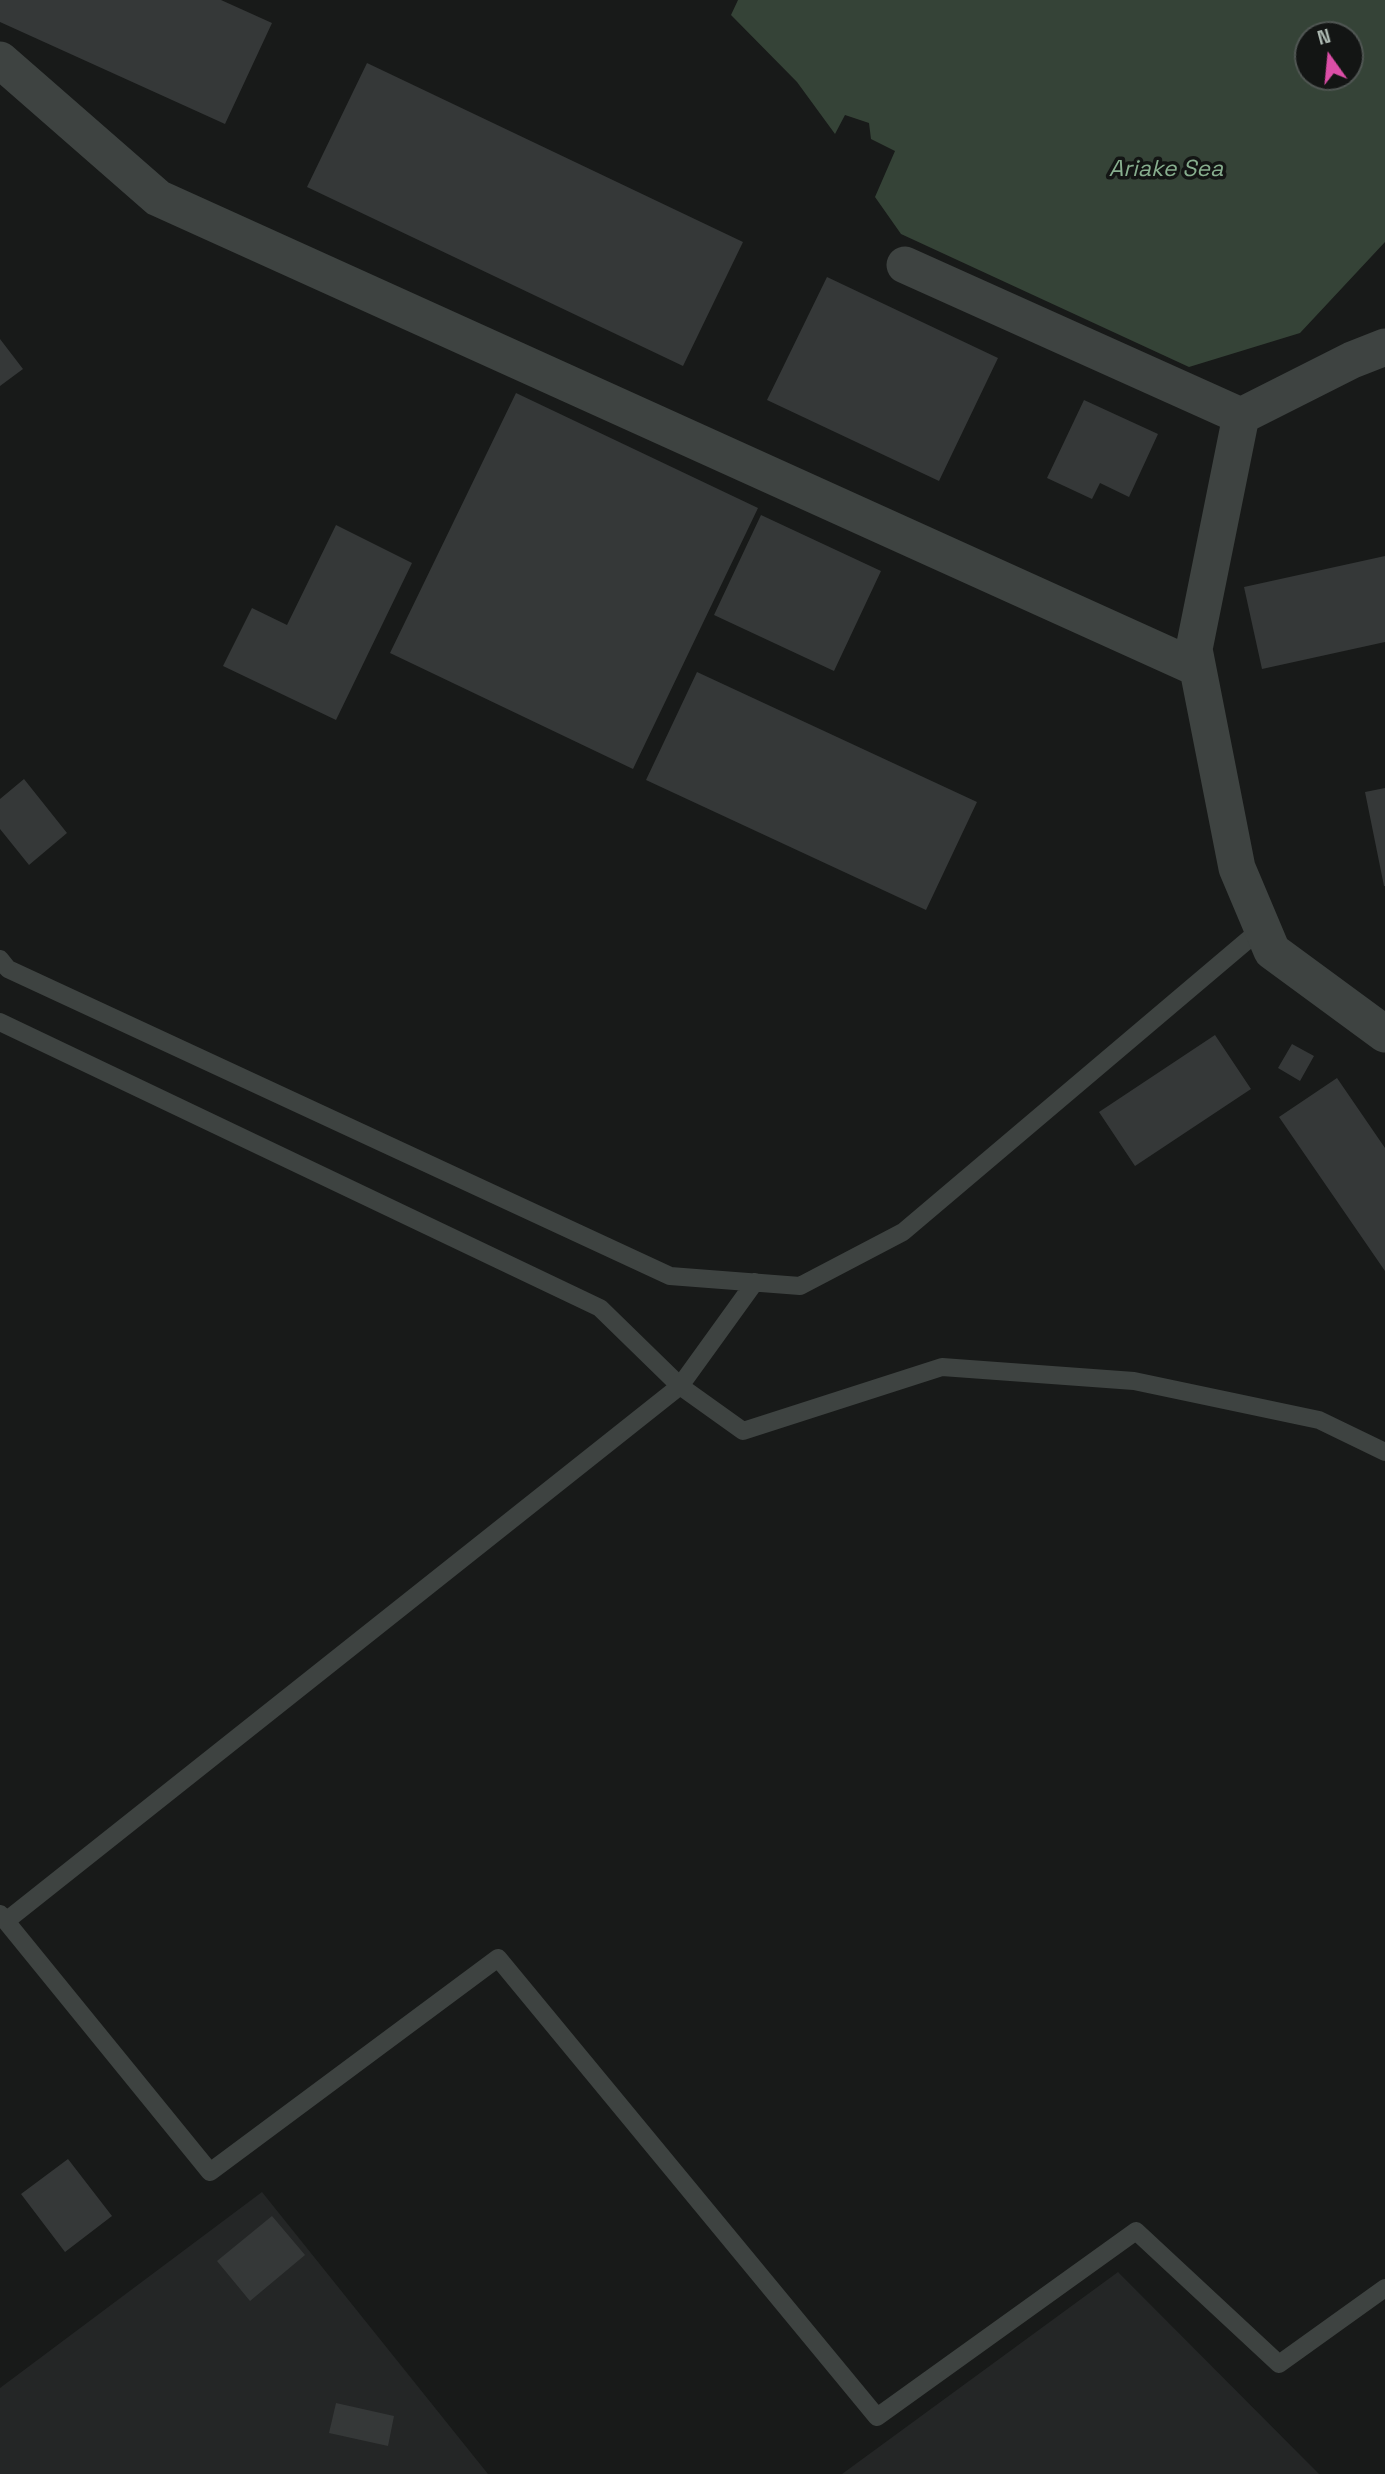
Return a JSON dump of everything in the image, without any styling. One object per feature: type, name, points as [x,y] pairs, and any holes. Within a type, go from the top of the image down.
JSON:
[{"type":"street","points":[[0,60],[158,198],[1197,668]]},
{"type":"street","points":[[905,265],[1241,416]]},
{"type":"street","points":[[1241,416],[1352,360],[1385,347]]},
{"type":"street","points":[[1241,416],[1194,649],[1237,868],[1272,951],[1385,1034]]},
{"type":"lane","points":[[0,959],[8,969],[670,1276],[800,1286],[903,1231],[1262,928]]},
{"type":"lane","points":[[0,1021],[600,1308],[680,1386],[743,1431],[942,1367],[1134,1381],[1319,1420],[1385,1452]]},
{"type":"lane","points":[[755,1282],[680,1386],[3,1918],[210,2172],[498,1958],[877,2417],[1136,2231],[1279,2364],[1385,2288]]},
{"type":"shaded area","points":[[262,2192],[488,2474],[0,2474],[0,2388]]},
{"type":"shaded area","points":[[1118,2272],[1319,2474],[842,2474]]},
{"type":"water","name":"Ariake Sea","points":[[738,0],[1385,0],[1385,242],[1300,333],[1189,367],[901,234],[875,197],[895,151],[871,139],[869,123],[845,115],[835,134],[797,82],[731,15]]},
{"type":"building","points":[[0,0],[221,0],[272,23],[225,124],[0,22]]},
{"type":"building","points":[[367,63],[743,242],[683,366],[307,187]]},
{"type":"building","points":[[827,277],[998,358],[939,481],[767,400]]},
{"type":"building","points":[[0,339],[23,369],[0,386]]},
{"type":"building","points":[[516,393],[758,508],[633,769],[390,653]]},
{"type":"building","points":[[1084,400],[1158,434],[1129,497],[1100,483],[1092,499],[1047,478]]},
{"type":"building","points":[[761,515],[881,571],[834,671],[714,615]]},
{"type":"building","points":[[336,525],[412,563],[336,720],[223,666],[252,608],[287,625]]},
{"type":"building","points":[[1385,556],[1385,642],[1262,669],[1244,587]]},
{"type":"building","points":[[697,672],[977,802],[926,910],[646,780]]},
{"type":"building","points":[[24,779],[67,833],[29,865],[0,829],[0,799]]},
{"type":"building","points":[[1385,788],[1385,886],[1384,886],[1365,792]]},
{"type":"building","points":[[1215,1035],[1251,1089],[1135,1166],[1099,1112]]},
{"type":"building","points":[[1292,1044],[1314,1056],[1300,1081],[1278,1068]]},
{"type":"building","points":[[1337,1078],[1385,1148],[1385,1271],[1279,1117]]},
{"type":"building","points":[[68,2159],[112,2216],[65,2252],[21,2194]]},
{"type":"building","points":[[272,2216],[305,2255],[250,2301],[217,2261]]},
{"type":"building","points":[[336,2403],[394,2416],[388,2446],[329,2433]]}]
